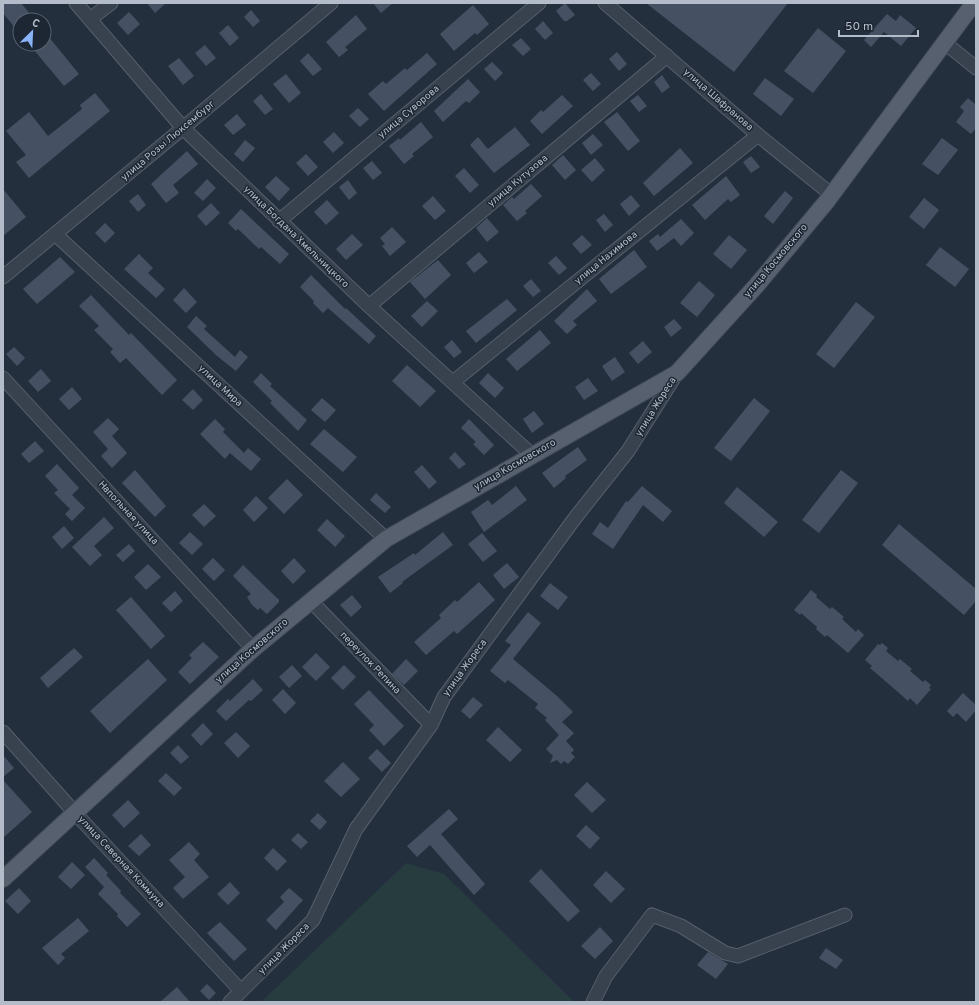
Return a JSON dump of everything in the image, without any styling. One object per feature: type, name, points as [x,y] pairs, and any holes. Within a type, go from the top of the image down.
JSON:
[{"type":"main road","name":"улица Космовского","points":[[3,879],[253,649],[386,538],[677,373],[756,286],[832,195],[974,3]]},
{"type":"street","name":"улица Богдана Хмельницкого","points":[[76,3],[183,128],[369,306],[532,456]]},
{"type":"street","points":[[90,19],[111,3]]},
{"type":"street","name":"улица Розы Люксембург","points":[[3,276],[183,128],[331,3]]},
{"type":"street","name":"улица Суворова","points":[[279,221],[539,3]]},
{"type":"street","name":"улица Шафранова","points":[[605,3],[758,135],[832,195]]},
{"type":"street","points":[[945,44],[976,68]]},
{"type":"street","name":"улица Кутузова","points":[[369,306],[667,56]]},
{"type":"street","name":"улица Нахимова","points":[[453,382],[758,135]]},
{"type":"street","name":"улица Мира","points":[[55,234],[386,538]]},
{"type":"street","name":"улица Жореса","points":[[230,1002],[313,920],[356,829],[432,725],[444,697],[575,518],[628,450],[677,373]]},
{"type":"street","name":"Напольная улица","points":[[3,378],[253,649]]},
{"type":"street","name":"переулок Репина","points":[[310,600],[432,725]]},
{"type":"street","name":"улица Северная Коммуна","points":[[3,732],[75,813],[242,991]]},
{"type":"street","points":[[593,1002],[606,976],[652,915],[681,926],[725,953],[738,956],[845,915]]},
{"type":"green space","points":[[406,863],[444,874],[574,1002],[261,1002]]},
{"type":"building","points":[[3,3],[21,3],[28,12],[12,12],[12,24],[3,13]]},
{"type":"building","points":[[147,3],[166,3],[155,13]]},
{"type":"building","points":[[373,3],[393,3],[381,13]]},
{"type":"building","points":[[565,3],[575,15],[567,21],[564,21],[556,11]]},
{"type":"building","points":[[646,3],[788,3],[734,72]]},
{"type":"building","points":[[473,5],[489,24],[477,35],[475,33],[454,51],[440,34]]},
{"type":"building","points":[[251,10],[260,21],[253,27],[244,17]]},
{"type":"building","points":[[129,12],[140,24],[128,35],[117,23]]},
{"type":"building","points":[[887,14],[896,21],[900,15],[916,28],[901,46],[884,32],[871,47],[864,40]]},
{"type":"building","points":[[356,15],[367,29],[345,47],[348,50],[339,57],[326,42]]},
{"type":"building","points":[[543,21],[553,33],[545,40],[535,29]]},
{"type":"building","points":[[228,25],[239,38],[230,46],[219,33]]},
{"type":"building","points":[[818,28],[846,51],[813,93],[784,71]]},
{"type":"building","points":[[521,38],[531,49],[523,56],[512,45]]},
{"type":"building","points":[[52,41],[79,74],[64,86],[36,52],[52,52]]},
{"type":"building","points":[[205,45],[216,58],[206,66],[195,53]]},
{"type":"building","points":[[617,52],[627,64],[619,71],[609,59]]},
{"type":"building","points":[[308,53],[322,69],[313,76],[300,61]]},
{"type":"building","points":[[427,53],[437,64],[384,111],[368,94],[383,81],[386,84],[405,68],[407,70]]},
{"type":"building","points":[[179,58],[194,76],[183,85],[168,66]]},
{"type":"building","points":[[492,62],[503,73],[495,81],[484,69]]},
{"type":"building","points":[[591,73],[601,84],[593,91],[583,80]]},
{"type":"building","points":[[286,74],[301,93],[289,103],[273,84]]},
{"type":"building","points":[[662,75],[670,87],[662,93],[654,82]]},
{"type":"building","points":[[765,78],[794,99],[781,116],[753,94]]},
{"type":"building","points":[[468,79],[480,92],[469,103],[466,101],[443,122],[434,111]]},
{"type":"building","points":[[95,93],[110,111],[29,178],[16,162],[26,155],[6,131],[29,112],[48,136],[82,109],[80,105]]},
{"type":"building","points":[[261,94],[273,109],[265,115],[253,101]]},
{"type":"building","points":[[562,95],[573,106],[542,134],[530,121],[541,110],[543,112]]},
{"type":"building","points":[[638,95],[647,106],[639,112],[630,101]]},
{"type":"building","points":[[968,98],[976,105],[976,128],[971,134],[956,122],[964,111],[960,107]]},
{"type":"building","points":[[358,108],[369,119],[360,127],[349,116]]},
{"type":"building","points":[[617,112],[640,141],[628,151],[604,122]]},
{"type":"building","points":[[237,114],[246,125],[233,135],[224,125]]},
{"type":"building","points":[[421,122],[433,137],[412,154],[414,156],[404,164],[389,146],[399,138],[400,140]]},
{"type":"building","points":[[515,127],[530,145],[494,173],[470,145],[478,137],[488,149]]},
{"type":"building","points":[[334,132],[344,143],[333,153],[323,142]]},
{"type":"building","points":[[593,134],[603,145],[591,155],[582,143]]},
{"type":"building","points":[[942,138],[958,150],[938,175],[922,164]]},
{"type":"building","points":[[245,140],[255,148],[243,162],[234,154]]},
{"type":"building","points":[[680,148],[693,163],[654,196],[643,183]]},
{"type":"building","points":[[187,151],[198,164],[173,185],[179,193],[166,203],[151,184]]},
{"type":"building","points":[[306,154],[318,167],[308,176],[296,163]]},
{"type":"building","points":[[563,155],[576,170],[565,180],[552,165]]},
{"type":"building","points":[[751,156],[760,167],[751,173],[743,162]]},
{"type":"building","points":[[595,158],[605,170],[592,182],[581,170]]},
{"type":"building","points":[[372,161],[382,173],[373,180],[363,168]]},
{"type":"building","points":[[464,168],[479,185],[470,193],[455,176]]},
{"type":"building","points":[[276,176],[290,189],[279,201],[265,187]]},
{"type":"building","points":[[726,176],[740,195],[731,202],[728,199],[705,220],[692,205]]},
{"type":"building","points":[[207,179],[216,188],[203,201],[194,193]]},
{"type":"building","points":[[348,180],[357,193],[349,200],[339,187]]},
{"type":"building","points":[[531,184],[542,196],[525,211],[527,213],[517,221],[503,205],[512,197],[514,199]]},
{"type":"building","points":[[3,189],[26,217],[3,236]]},
{"type":"building","points":[[785,191],[793,198],[773,224],[764,216]]},
{"type":"building","points":[[138,194],[146,205],[138,212],[129,201]]},
{"type":"building","points":[[631,195],[640,206],[629,216],[620,204]]},
{"type":"building","points":[[433,196],[446,211],[435,220],[422,206]]},
{"type":"building","points":[[924,198],[939,210],[924,229],[909,217]]},
{"type":"building","points":[[327,200],[339,213],[326,225],[314,212]]},
{"type":"building","points":[[211,203],[220,213],[206,226],[197,216]]},
{"type":"building","points":[[241,209],[289,254],[280,264],[261,247],[259,249],[238,229],[236,231],[228,223]]},
{"type":"building","points":[[604,214],[613,225],[605,232],[596,220]]},
{"type":"building","points":[[487,218],[499,232],[487,242],[476,228]]},
{"type":"building","points":[[681,219],[694,233],[681,246],[674,238],[657,251],[649,241],[658,234],[660,237]]},
{"type":"building","points":[[105,223],[115,233],[105,243],[95,233]]},
{"type":"building","points":[[392,227],[406,242],[390,256],[382,246],[385,244],[380,238]]},
{"type":"building","points":[[352,234],[363,245],[346,260],[336,249]]},
{"type":"building","points":[[582,235],[592,245],[581,254],[572,244]]},
{"type":"building","points":[[729,235],[747,250],[731,269],[713,254]]},
{"type":"building","points":[[940,247],[969,269],[955,287],[926,265]]},
{"type":"building","points":[[634,250],[647,267],[611,294],[599,279]]},
{"type":"building","points":[[479,252],[488,262],[474,273],[466,263]]},
{"type":"building","points":[[139,254],[153,268],[148,273],[165,289],[156,298],[124,269]]},
{"type":"building","points":[[556,256],[567,268],[559,275],[548,263]]},
{"type":"building","points":[[60,257],[75,272],[37,304],[23,289]]},
{"type":"building","points":[[438,260],[451,275],[425,299],[410,282]]},
{"type":"building","points":[[311,275],[345,309],[346,308],[376,336],[369,344],[328,308],[323,313],[313,303],[314,301],[300,287]]},
{"type":"building","points":[[531,279],[541,291],[533,297],[523,286]]},
{"type":"building","points":[[699,281],[715,295],[697,317],[680,303]]},
{"type":"building","points":[[184,288],[197,302],[186,313],[173,300]]},
{"type":"building","points":[[587,289],[597,301],[573,321],[577,325],[567,334],[554,321]]},
{"type":"building","points":[[91,295],[129,335],[131,333],[177,380],[162,395],[126,358],[120,363],[110,352],[113,349],[94,330],[99,326],[79,306]]},
{"type":"building","points":[[507,299],[517,310],[476,343],[466,331]]},
{"type":"building","points":[[427,301],[438,311],[422,327],[411,316]]},
{"type":"building","points":[[856,302],[875,317],[834,368],[816,354]]},
{"type":"building","points":[[196,316],[207,326],[204,329],[235,357],[240,350],[248,357],[236,371],[217,356],[187,327]]},
{"type":"building","points":[[674,319],[682,328],[671,337],[664,327]]},
{"type":"building","points":[[540,330],[551,343],[517,371],[506,359]]},
{"type":"building","points":[[452,340],[462,352],[454,358],[444,347]]},
{"type":"building","points":[[643,341],[652,352],[638,364],[629,353]]},
{"type":"building","points":[[14,347],[25,358],[17,366],[6,354]]},
{"type":"building","points":[[615,357],[625,372],[612,381],[602,366]]},
{"type":"building","points":[[407,365],[436,391],[420,407],[392,381]]},
{"type":"building","points":[[41,369],[51,381],[38,392],[28,381]]},
{"type":"building","points":[[261,373],[272,384],[270,386],[307,420],[298,431],[270,403],[272,401],[253,382]]},
{"type":"building","points":[[488,373],[504,388],[495,398],[479,383]]},
{"type":"building","points":[[588,378],[598,391],[584,400],[575,387]]},
{"type":"building","points":[[72,387],[82,399],[69,410],[59,399]]},
{"type":"building","points":[[193,389],[203,400],[193,410],[182,400]]},
{"type":"building","points":[[322,398],[336,410],[325,422],[311,410]]},
{"type":"building","points":[[754,398],[770,411],[731,461],[714,448]]},
{"type":"building","points":[[534,411],[544,424],[532,433],[523,419]]},
{"type":"building","points":[[108,418],[119,429],[112,436],[127,453],[112,468],[101,456],[108,449],[93,432]]},
{"type":"building","points":[[215,419],[225,429],[223,432],[244,453],[248,448],[261,459],[251,471],[230,453],[225,459],[200,434]]},
{"type":"building","points":[[469,419],[494,445],[484,455],[473,444],[476,442],[461,428]]},
{"type":"building","points":[[324,429],[357,457],[343,472],[310,444]]},
{"type":"building","points":[[35,441],[44,451],[29,463],[21,454]]},
{"type":"building","points":[[578,447],[587,460],[565,476],[566,478],[554,488],[542,473]]},
{"type":"building","points":[[455,452],[466,464],[459,469],[449,458]]},
{"type":"building","points":[[57,464],[79,488],[72,495],[85,508],[72,521],[65,514],[70,509],[54,493],[58,490],[45,476]]},
{"type":"building","points":[[422,465],[437,482],[429,489],[414,472]]},
{"type":"building","points":[[135,470],[166,506],[155,517],[122,483]]},
{"type":"building","points":[[841,470],[858,483],[819,533],[802,520]]},
{"type":"building","points":[[287,479],[303,495],[284,514],[268,498]]},
{"type":"building","points":[[516,486],[527,500],[484,532],[471,512],[488,500],[492,505]]},
{"type":"building","points":[[642,486],[672,511],[663,522],[643,505],[613,549],[592,534],[600,522],[608,528],[626,501],[628,502]]},
{"type":"building","points":[[737,487],[778,522],[764,537],[724,503]]},
{"type":"building","points":[[376,493],[391,507],[385,513],[370,500]]},
{"type":"building","points":[[256,496],[268,508],[254,522],[243,510]]},
{"type":"building","points":[[204,504],[216,516],[204,527],[192,515]]},
{"type":"building","points":[[104,517],[114,528],[94,546],[102,555],[90,566],[72,547]]},
{"type":"building","points":[[327,519],[345,536],[335,547],[317,530]]},
{"type":"building","points":[[899,524],[976,589],[976,601],[964,615],[882,545]]},
{"type":"building","points":[[64,526],[74,538],[62,549],[52,537]]},
{"type":"building","points":[[190,532],[203,544],[192,555],[179,543]]},
{"type":"building","points":[[443,532],[453,545],[402,582],[403,583],[390,593],[378,577],[414,553],[415,555]]},
{"type":"building","points":[[482,533],[497,551],[483,562],[468,544]]},
{"type":"building","points":[[129,544],[135,551],[123,562],[116,555]]},
{"type":"building","points":[[213,558],[225,570],[214,581],[202,569]]},
{"type":"building","points":[[294,558],[306,571],[293,584],[281,571]]},
{"type":"building","points":[[507,563],[519,577],[504,589],[493,575]]},
{"type":"building","points":[[148,564],[161,577],[146,590],[134,577]]},
{"type":"building","points":[[243,565],[279,600],[279,602],[267,614],[260,608],[258,610],[252,605],[247,597],[251,594],[233,576]]},
{"type":"building","points":[[479,582],[495,600],[457,634],[454,631],[426,655],[414,642],[441,618],[439,615],[455,600],[457,602]]},
{"type":"building","points":[[550,583],[568,597],[558,610],[540,596]]},
{"type":"building","points":[[811,590],[817,595],[816,597],[830,609],[832,607],[844,617],[842,619],[856,632],[858,629],[864,635],[848,653],[827,635],[825,637],[816,629],[817,627],[801,613],[800,615],[794,610]]},
{"type":"building","points":[[175,591],[183,601],[171,612],[162,603]]},
{"type":"building","points":[[352,595],[362,607],[351,617],[340,605]]},
{"type":"building","points":[[131,597],[165,636],[151,649],[116,610]]},
{"type":"building","points":[[528,612],[541,623],[513,659],[557,696],[573,712],[562,722],[574,733],[566,741],[574,750],[571,753],[575,757],[568,764],[564,761],[561,764],[557,760],[550,763],[553,756],[546,749],[559,735],[545,720],[547,718],[535,708],[538,704],[508,680],[505,683],[490,671],[511,645],[505,641]]},
{"type":"building","points":[[203,642],[219,657],[190,684],[178,672],[192,658],[189,655]]},
{"type":"building","points":[[882,643],[888,648],[886,651],[898,661],[900,659],[912,669],[910,671],[923,682],[925,680],[931,685],[929,688],[931,689],[917,705],[910,698],[908,701],[870,668],[872,666],[865,660],[878,644],[880,645]]},
{"type":"building","points":[[74,648],[83,657],[48,688],[40,678]]},
{"type":"building","points":[[316,653],[330,667],[316,681],[302,667]]},
{"type":"building","points":[[148,659],[167,680],[110,733],[90,711]]},
{"type":"building","points":[[406,659],[418,671],[404,685],[392,674]]},
{"type":"building","points":[[292,665],[302,676],[289,688],[279,677]]},
{"type":"building","points":[[344,665],[356,677],[343,690],[331,678]]},
{"type":"building","points":[[253,679],[263,690],[251,701],[249,700],[226,721],[216,711],[228,699],[230,701]]},
{"type":"building","points":[[283,689],[296,703],[285,714],[272,700]]},
{"type":"building","points":[[369,690],[404,726],[384,746],[369,730],[374,725],[354,704]]},
{"type":"building","points":[[963,693],[976,705],[976,710],[966,722],[957,713],[953,717],[947,711]]},
{"type":"building","points":[[473,697],[483,705],[470,719],[461,711]]},
{"type":"building","points":[[203,723],[213,734],[201,746],[191,735]]},
{"type":"building","points":[[498,727],[522,750],[510,762],[486,740]]},
{"type":"building","points":[[236,732],[250,746],[238,758],[224,743]]},
{"type":"building","points":[[178,745],[189,757],[181,764],[170,753]]},
{"type":"building","points":[[377,749],[391,763],[382,772],[368,758]]},
{"type":"building","points":[[3,755],[14,768],[3,777]]},
{"type":"building","points":[[343,762],[360,779],[341,797],[324,781]]},
{"type":"building","points":[[166,773],[182,788],[174,796],[158,781]]},
{"type":"building","points":[[3,780],[32,812],[3,838]]},
{"type":"building","points":[[587,782],[606,800],[592,813],[574,795]]},
{"type":"building","points":[[128,800],[140,813],[124,828],[112,815]]},
{"type":"building","points":[[449,809],[458,819],[441,834],[485,884],[474,895],[430,845],[417,857],[407,846]]},
{"type":"building","points":[[318,813],[327,822],[320,830],[310,821]]},
{"type":"building","points":[[586,825],[600,838],[590,849],[576,836]]},
{"type":"building","points":[[298,833],[308,842],[301,849],[291,840]]},
{"type":"building","points":[[141,834],[151,845],[139,856],[128,846]]},
{"type":"building","points":[[189,842],[200,854],[194,860],[209,877],[183,899],[173,888],[185,877],[169,860]]},
{"type":"building","points":[[273,848],[287,861],[277,871],[264,858]]},
{"type":"building","points":[[94,858],[108,873],[106,875],[121,891],[120,893],[141,914],[127,927],[117,916],[118,914],[98,894],[104,887],[85,867]]},
{"type":"building","points":[[72,862],[85,875],[71,889],[58,877]]},
{"type":"building","points":[[541,869],[580,911],[568,922],[529,881]]},
{"type":"building","points":[[606,871],[625,889],[611,903],[593,885]]},
{"type":"building","points":[[230,882],[240,893],[228,905],[217,894]]},
{"type":"building","points":[[19,888],[31,901],[18,914],[5,901]]},
{"type":"building","points":[[289,888],[303,900],[276,930],[266,920],[284,902],[280,897]]},
{"type":"building","points":[[78,918],[89,931],[61,954],[65,958],[58,965],[42,948]]},
{"type":"building","points":[[220,922],[247,949],[234,961],[207,933]]},
{"type":"building","points":[[600,927],[613,941],[595,959],[581,946]]},
{"type":"building","points":[[826,948],[843,960],[836,969],[819,958]]},
{"type":"building","points":[[708,952],[728,964],[716,979],[697,965]]},
{"type":"building","points":[[207,984],[216,993],[209,1000],[200,991]]},
{"type":"building","points":[[177,987],[190,1002],[160,1002]]}]
